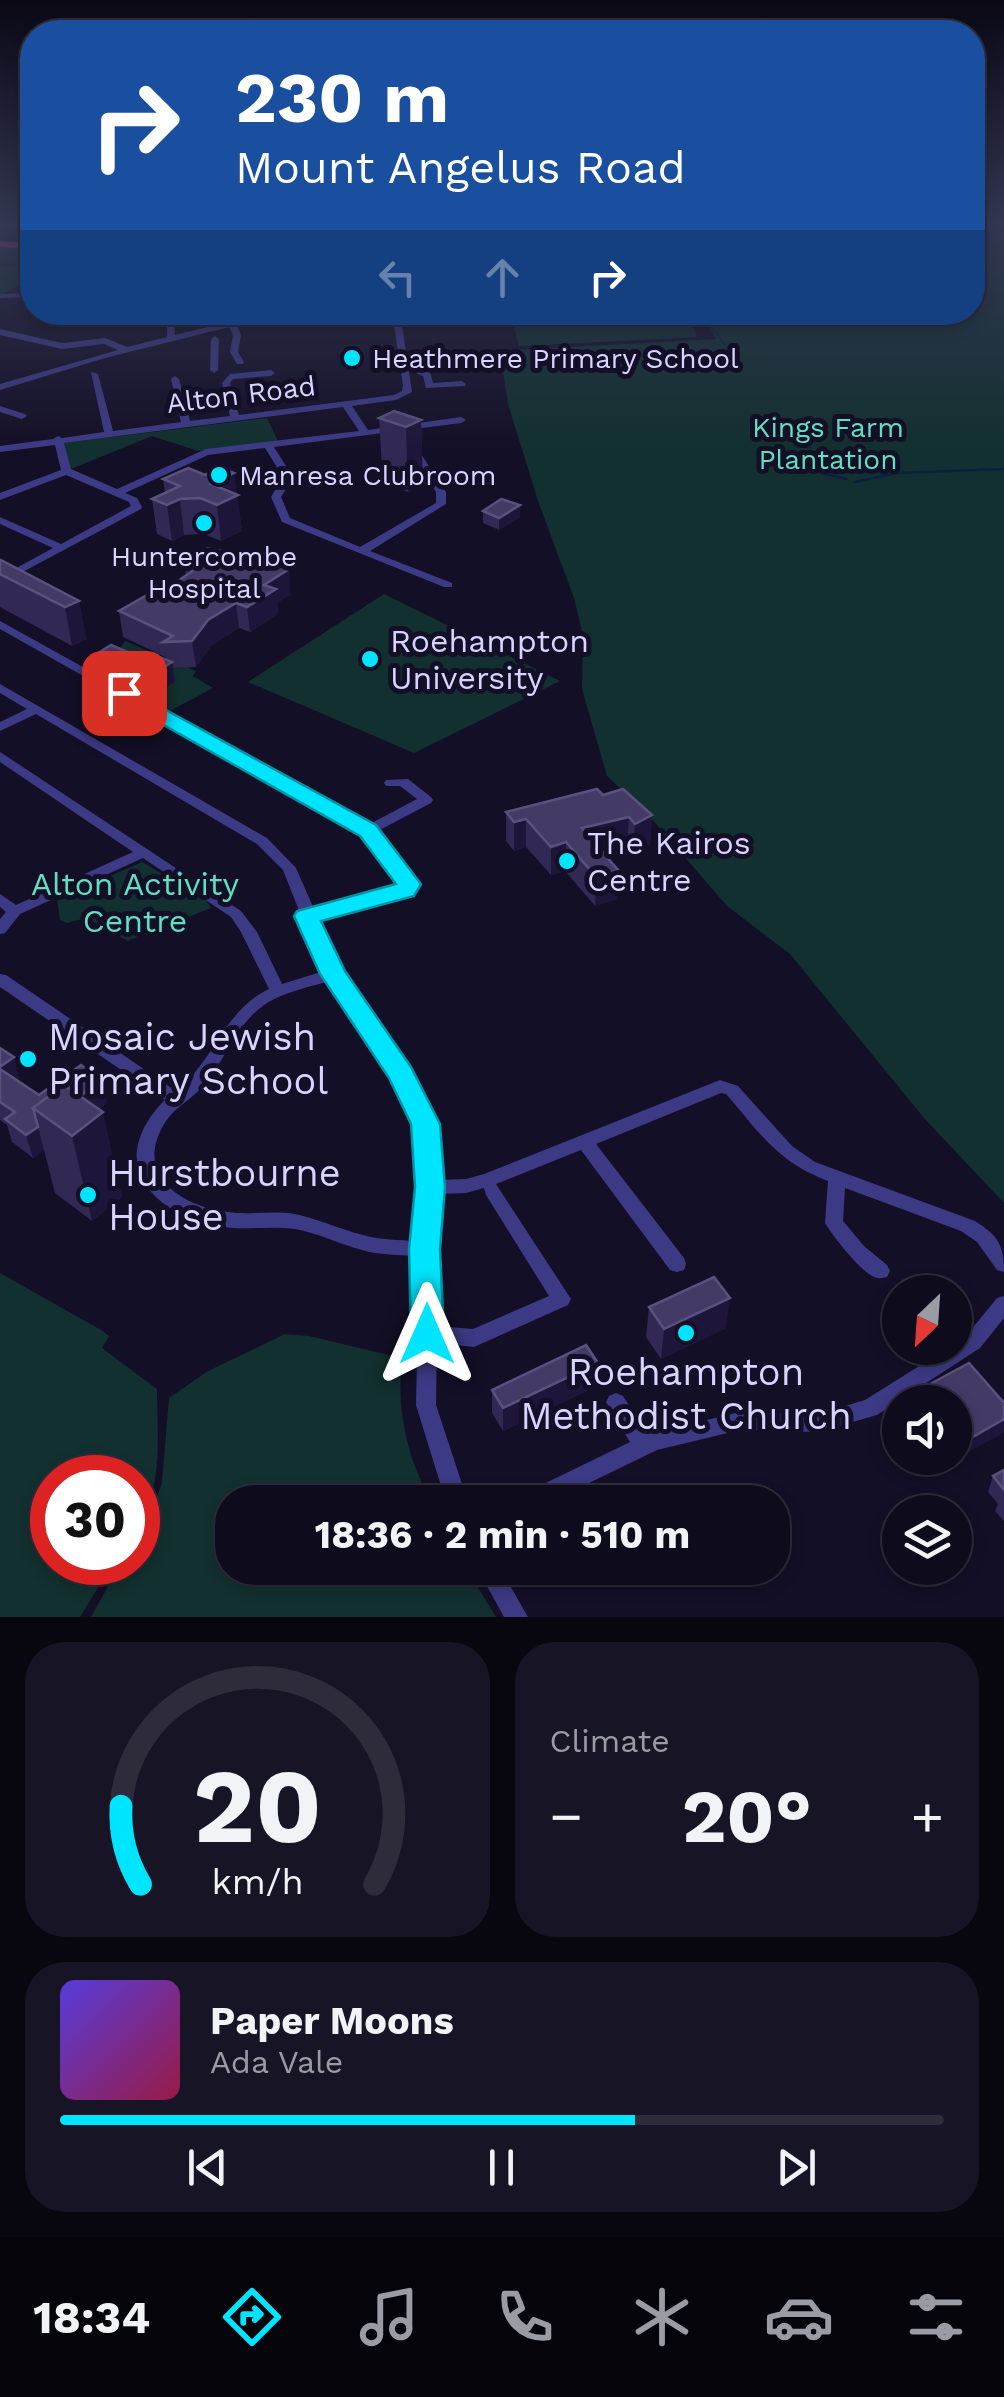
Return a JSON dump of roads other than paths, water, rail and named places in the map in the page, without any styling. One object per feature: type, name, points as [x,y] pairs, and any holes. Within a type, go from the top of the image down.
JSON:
[{"type":"street","points":[[170,325],[171,340]]},
{"type":"street","points":[[0,387],[228,325]]},
{"type":"street","points":[[232,325],[237,335],[234,352],[240,362]]},
{"type":"street","points":[[398,325],[405,372],[427,374],[429,386],[462,384]]},
{"type":"street","points":[[0,332],[28,335],[56,346],[105,341],[126,350]]},
{"type":"street","points":[[214,339],[214,370]]},
{"type":"street","points":[[214,354],[234,352]]},
{"type":"street","points":[[417,372],[425,365],[423,356],[459,355]]},
{"type":"street","name":"Alton Road","points":[[0,449],[403,395],[407,392],[405,372]]},
{"type":"street","points":[[235,418],[226,383],[230,377],[271,373]]},
{"type":"street","points":[[94,374],[108,433]]},
{"type":"street","points":[[175,378],[186,423]]},
{"type":"street","points":[[346,404],[365,433]]},
{"type":"street","points":[[0,409],[22,416]]},
{"type":"street","points":[[117,493],[206,452],[460,420]]},
{"type":"street","points":[[361,551],[441,504],[441,492],[401,429]]},
{"type":"street","points":[[58,439],[66,471]]},
{"type":"street","points":[[269,446],[288,478],[276,497],[286,520],[448,585]]},
{"type":"street","points":[[0,497],[66,471],[136,502],[136,509],[0,581]]},
{"type":"street","points":[[0,520],[60,548]]},
{"type":"street","points":[[0,624],[368,830],[407,880],[407,888],[357,906],[306,916]]},
{"type":"street","points":[[0,688],[262,842],[289,868],[333,974],[417,1101],[427,1135],[430,1187],[424,1249],[426,1405],[452,1485]]},
{"type":"street","points":[[0,727],[36,708]]},
{"type":"street","points":[[0,756],[218,899],[246,925],[266,974],[278,992]]},
{"type":"street","points":[[368,830],[426,800],[404,782],[391,783]]},
{"type":"street","points":[[0,929],[16,910],[144,852]]},
{"type":"street","points":[[0,899],[16,910]]},
{"type":"street","points":[[333,974],[278,992],[247,1010],[216,1058],[150,1132],[145,1156],[150,1179],[163,1198],[228,1220],[285,1220],[320,1226],[369,1244],[424,1249]]},
{"type":"street","points":[[0,980],[176,1100]]},
{"type":"street","points":[[430,1187],[466,1186],[488,1180],[720,1086],[732,1090],[786,1151],[810,1167],[968,1226],[984,1237],[1004,1264]]},
{"type":"street","points":[[585,1142],[677,1264]]},
{"type":"street","points":[[837,1178],[834,1223],[857,1251],[880,1270]]},
{"type":"street","points":[[427,1334],[474,1338],[561,1300],[492,1190]]},
{"type":"street","points":[[564,1485],[644,1445],[740,1421],[818,1423],[870,1408],[973,1342],[1003,1311],[1004,1304]]},
{"type":"street","points":[[616,1402],[644,1445]]},
{"type":"street","points":[[498,1585],[517,1617]]},
{"type":"waterway","points":[[710,325],[732,354]]},
{"type":"waterway","points":[[802,468],[846,479]]},
{"type":"waterway","points":[[855,482],[897,473],[1004,469]]},
{"type":"place","name":"Heathmere Primary School","points":[[352,358]]},
{"type":"place","name":"Manresa Clubroom","points":[[219,475]]},
{"type":"place","name":"Huntercombe Hospital","points":[[204,523]]},
{"type":"place","name":"Roehampton University","points":[[370,659]]},
{"type":"place","name":"The Kairos Centre","points":[[567,861]]},
{"type":"place","name":"Mosaic Jewish Primary School","points":[[28,1059]]},
{"type":"place","name":"Hurstbourne House","points":[[88,1195]]},
{"type":"place","name":"Roehampton Methodist Church","points":[[686,1333]]},
{"type":"park label","name":"Kings Farm Plantation","points":[[828,443]]},
{"type":"park label","name":"Alton Activity Centre","points":[[135,902]]}]
